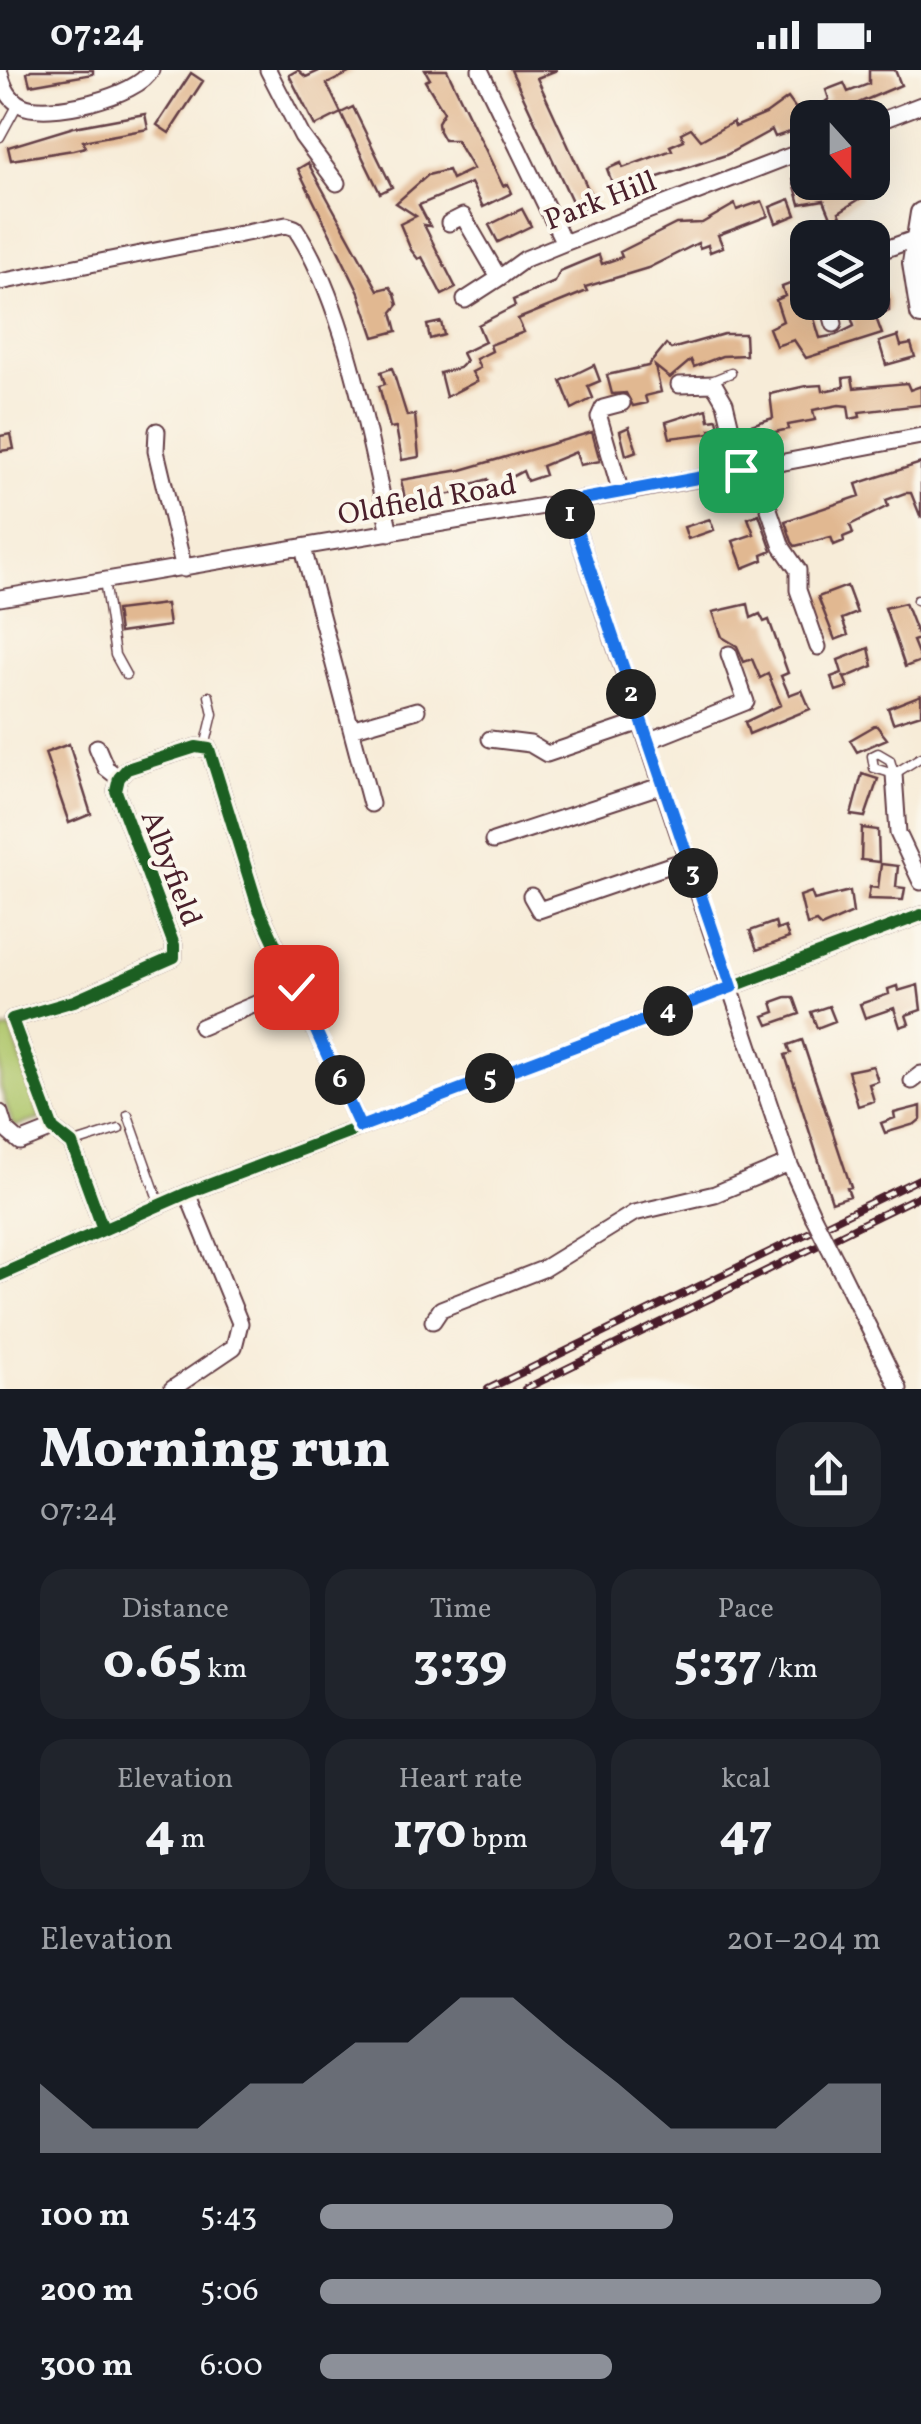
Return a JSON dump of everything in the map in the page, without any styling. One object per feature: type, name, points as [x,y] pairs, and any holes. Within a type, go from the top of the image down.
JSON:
[{"type":"street","points":[[0,73],[5,90],[18,104],[45,110],[122,93],[140,86],[151,70]]},
{"type":"street","points":[[268,70],[302,136],[337,170]]},
{"type":"street","points":[[480,70],[564,243]]},
{"type":"street","points":[[890,117],[921,105]]},
{"type":"street","name":"Park Hill","points":[[465,300],[525,259],[790,156]]},
{"type":"street","points":[[921,214],[914,240],[914,283],[921,314]]},
{"type":"street","points":[[449,224],[463,216],[499,278]]},
{"type":"street","points":[[0,282],[286,225],[295,228],[309,249],[345,348],[390,533]]},
{"type":"street","points":[[890,248],[914,240]]},
{"type":"street","points":[[833,320],[834,324]]},
{"type":"street","points":[[679,385],[712,381],[725,404],[782,547],[798,570],[798,590],[818,647]]},
{"type":"street","points":[[621,493],[599,417],[603,408],[622,404]]},
{"type":"street","points":[[157,431],[156,451],[184,569]]},
{"type":"street","name":"Oldfield Road","points":[[0,598],[621,493],[921,436]]},
{"type":"street","points":[[567,502],[789,1163],[899,1389]]},
{"type":"street","points":[[304,548],[371,804]]},
{"type":"street","points":[[648,741],[746,702],[728,654]]},
{"type":"street","points":[[351,729],[417,710]]},
{"type":"street","points":[[490,739],[530,744],[547,754],[641,722]]},
{"type":"street","points":[[96,747],[106,768],[118,778]]},
{"type":"street","points":[[205,747],[211,753],[258,908],[360,1127]]},
{"type":"street","name":"Albyfield","points":[[72,1144],[54,1129],[6,1021],[74,1001],[174,956],[174,945],[116,792],[118,778],[127,770],[205,747]]},
{"type":"street","points":[[894,774],[898,833],[921,882]]},
{"type":"street","points":[[493,841],[663,786]]},
{"type":"street","points":[[530,896],[538,910],[688,859]]},
{"type":"street","points":[[0,1275],[187,1193],[921,915]]},
{"type":"street","points":[[201,1027],[296,987]]},
{"type":"street","points":[[0,1113],[5,1129],[20,1142],[54,1129]]},
{"type":"street","points":[[72,1144],[103,1229]]},
{"type":"street","points":[[432,1321],[441,1309],[570,1256],[634,1214],[715,1194],[789,1163]]},
{"type":"street","points":[[172,1389],[234,1347],[240,1323],[187,1193]]},
{"type":"lane","points":[[0,138],[18,104]]},
{"type":"lane","points":[[712,381],[731,373]]},
{"type":"lane","points":[[104,580],[115,655],[126,675]]},
{"type":"lane","points":[[205,747],[213,714],[209,696]]},
{"type":"lane","points":[[894,774],[921,757]]},
{"type":"lane","points":[[128,1116],[160,1205]]},
{"type":"lane","points":[[72,1144],[119,1129]]},
{"type":"green space","points":[[11,1028],[41,1119],[13,1127],[0,1086],[0,1031]]},
{"type":"building","points":[[93,70],[93,74],[30,85],[27,73]]},
{"type":"building","points":[[298,70],[306,77],[321,70],[355,70],[327,84],[341,113],[315,126],[289,75]]},
{"type":"building","points":[[425,70],[447,70],[503,186],[508,184],[512,193],[483,207],[471,183],[419,205],[430,226],[424,225],[456,288],[442,295],[422,257],[418,259],[411,250],[400,224],[416,216],[396,203],[428,175],[448,170],[452,179],[473,169],[456,140],[444,140],[439,131],[438,122],[444,112],[425,81],[430,79]]},
{"type":"building","points":[[511,70],[557,70],[537,78],[595,204],[577,212]]},
{"type":"building","points":[[869,70],[895,70],[901,85],[866,100],[828,100],[826,90],[844,83],[848,92],[869,84]]},
{"type":"building","points":[[191,73],[203,81],[169,133],[157,125]]},
{"type":"building","points":[[788,98],[790,132],[775,137],[772,130],[726,155],[615,191],[607,169],[621,163],[623,168],[672,150],[670,146],[684,140],[681,133],[691,128],[701,140],[733,122],[735,127],[766,114]]},
{"type":"building","points":[[353,107],[392,187],[380,193],[341,113]]},
{"type":"building","points":[[145,114],[148,129],[83,141],[85,147],[73,150],[11,160],[8,147],[74,127]]},
{"type":"building","points":[[308,163],[378,290],[390,287],[395,294],[398,305],[392,312],[397,331],[374,337],[359,293],[298,169]]},
{"type":"building","points":[[790,199],[796,215],[776,223],[770,207]]},
{"type":"building","points":[[824,200],[858,200],[839,212],[842,219],[832,220]]},
{"type":"building","points":[[762,201],[768,216],[718,235],[723,247],[710,252],[708,245],[700,248],[698,243],[648,268],[585,287],[587,291],[518,319],[524,332],[490,345],[492,351],[476,359],[480,368],[472,372],[477,381],[446,397],[440,373],[459,368],[466,361],[462,353],[485,342],[478,325],[515,306],[513,300],[555,282],[560,271],[599,255],[602,264],[622,257],[620,252],[676,224],[702,223],[735,204],[737,210]]},
{"type":"building","points":[[522,209],[531,226],[498,242],[489,225]]},
{"type":"building","points":[[790,284],[790,320],[815,320],[820,338],[854,326],[852,320],[877,320],[882,334],[806,358],[794,340],[776,346],[769,328],[783,321],[776,300],[785,296],[782,287]]},
{"type":"building","points":[[441,322],[444,335],[430,339],[427,325]]},
{"type":"building","points":[[724,334],[745,334],[746,355],[722,356],[694,367],[691,360],[670,378],[655,366],[661,392],[645,396],[647,403],[633,406],[626,393],[612,394],[607,375],[648,366],[666,344],[671,349]]},
{"type":"building","points":[[898,336],[901,346],[911,344],[915,357],[886,365],[879,342]]},
{"type":"building","points":[[594,365],[600,381],[588,386],[593,398],[572,409],[561,381]]},
{"type":"building","points":[[392,368],[407,416],[415,415],[419,457],[402,460],[396,427],[390,428],[379,386],[385,384],[381,372]]},
{"type":"building","points":[[852,377],[854,388],[907,383],[910,390],[921,386],[921,405],[859,412],[860,417],[850,419],[848,406],[839,405],[813,410],[815,420],[788,425],[789,429],[775,432],[777,439],[764,442],[763,436],[746,437],[744,427],[773,418],[770,394],[806,386],[822,385],[823,391],[844,387],[843,378]]},
{"type":"building","points":[[707,409],[709,420],[717,419],[719,428],[710,429],[711,433],[670,438],[666,422]]},
{"type":"building","points":[[629,427],[637,451],[626,455],[620,431]]},
{"type":"building","points":[[592,432],[600,461],[580,465],[576,452],[542,466],[545,475],[527,481],[523,471],[491,488],[488,479],[459,488],[460,493],[405,499],[401,480],[461,470]]},
{"type":"building","points":[[11,434],[14,449],[0,451],[0,436]]},
{"type":"building","points":[[921,463],[921,518],[911,493],[905,493],[886,500],[888,506],[850,525],[853,533],[843,537],[844,541],[834,545],[831,537],[795,546],[792,542],[785,521],[860,496],[856,484]]},
{"type":"building","points":[[759,514],[772,551],[762,555],[763,560],[743,568],[733,541],[754,534],[748,518]]},
{"type":"building","points":[[710,519],[714,530],[688,539],[684,527]]},
{"type":"building","points":[[847,586],[857,613],[842,619],[848,635],[835,640],[818,597]]},
{"type":"building","points":[[905,603],[919,639],[913,641],[921,661],[905,667],[885,608]]},
{"type":"building","points":[[166,604],[169,626],[119,633],[116,610]]},
{"type":"building","points":[[748,604],[751,618],[760,614],[764,622],[769,620],[788,673],[781,676],[789,695],[802,690],[810,709],[749,734],[745,722],[781,705],[768,674],[760,678],[752,659],[744,662],[737,646],[722,637],[713,612]]},
{"type":"building","points":[[869,648],[873,666],[845,678],[843,675],[848,687],[836,691],[831,677],[842,673],[838,660]]},
{"type":"building","points":[[921,695],[921,714],[893,723],[888,708]]},
{"type":"building","points":[[876,725],[887,739],[857,752],[850,740]]},
{"type":"building","points":[[69,744],[91,814],[69,823],[45,753]]},
{"type":"building","points":[[862,774],[878,779],[865,817],[851,815]]},
{"type":"building","points":[[862,828],[878,830],[879,862],[861,860]]},
{"type":"building","points":[[881,864],[898,866],[896,887],[905,888],[903,900],[868,899],[870,887],[878,888]]},
{"type":"building","points":[[850,891],[853,913],[821,927],[816,922],[807,925],[800,896],[811,892],[814,900]]},
{"type":"building","points":[[775,922],[777,930],[785,927],[789,938],[757,950],[750,931]]},
{"type":"building","points":[[918,985],[921,1010],[906,1015],[909,1024],[900,1027],[894,1008],[865,1018],[860,1004],[889,994],[888,989],[897,986],[898,991]]},
{"type":"building","points":[[794,997],[800,1014],[768,1025],[764,1016],[775,1012],[772,1002]]},
{"type":"building","points":[[829,1006],[835,1021],[817,1028],[811,1012]]},
{"type":"building","points":[[802,1040],[851,1187],[847,1188],[850,1196],[832,1202],[785,1055],[791,1053],[788,1045]]},
{"type":"building","points":[[873,1066],[878,1081],[869,1084],[874,1101],[858,1106],[848,1071]]},
{"type":"building","points":[[921,1106],[921,1119],[915,1124],[885,1133],[881,1123],[895,1118],[894,1113]]},
{"type":"railway","points":[[488,1389],[921,1178]]},
{"type":"railway","points":[[525,1389],[921,1195]]},
{"type":"cycle path","points":[[103,1229],[72,1144],[53,1129],[12,1019],[74,1001],[174,957],[174,945],[116,791],[119,778],[127,769],[196,747],[209,749],[258,907],[360,1127]]},
{"type":"cycle path","points":[[0,1275],[187,1193],[921,915]]},
{"type":"route","points":[[296,987],[360,1127],[732,987],[567,502],[741,470]]}]
